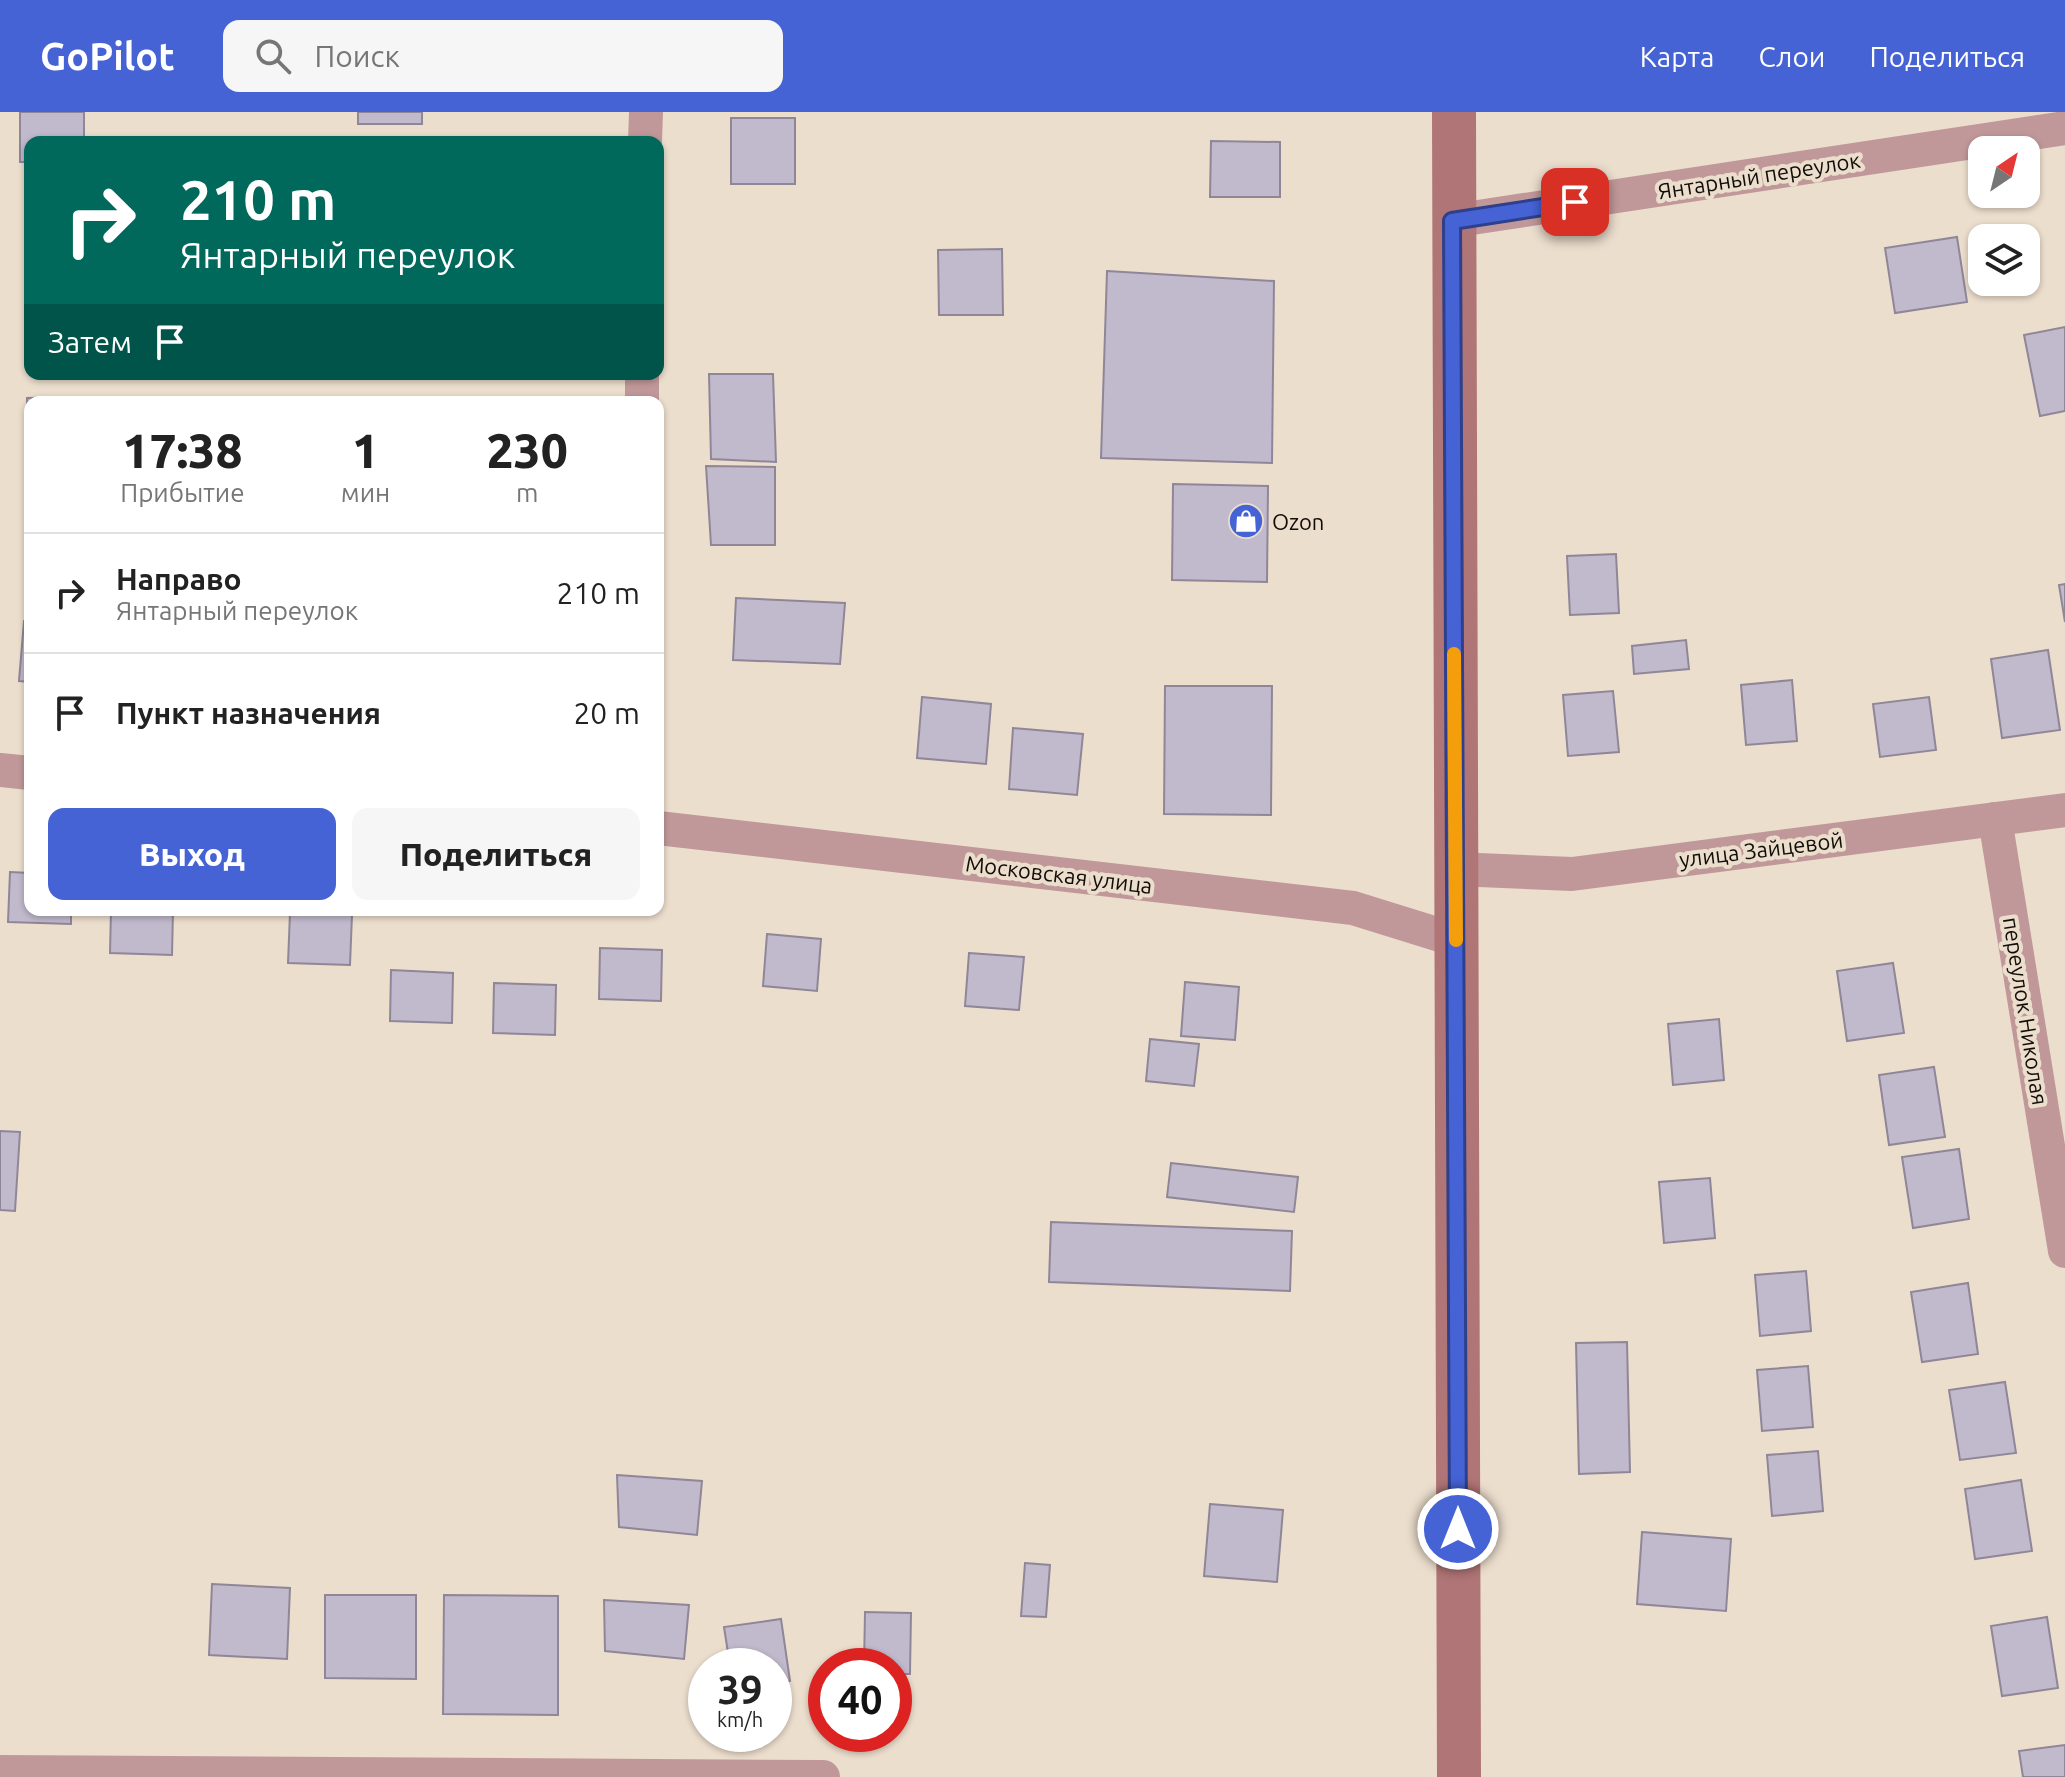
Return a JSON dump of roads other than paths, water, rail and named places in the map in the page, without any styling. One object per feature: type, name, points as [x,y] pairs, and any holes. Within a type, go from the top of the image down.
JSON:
[{"type":"street","points":[[645,136],[646,112]]},
{"type":"street","points":[[1454,112],[1459,1777]]},
{"type":"street","name":"Янтарный переулок","points":[[1452,221],[2065,128]]},
{"type":"street","points":[[0,770],[24,772]]},
{"type":"street","name":"улица Зайцевой","points":[[1455,869],[1572,874],[2065,810]]},
{"type":"street","name":"переулок Николая","points":[[1995,819],[2065,1251]]},
{"type":"street","name":"Московская улица","points":[[664,829],[1353,908],[1456,940]]},
{"type":"street","points":[[0,1772],[823,1777]]},
{"type":"place","name":"Ozon","points":[[1246,521]]}]
